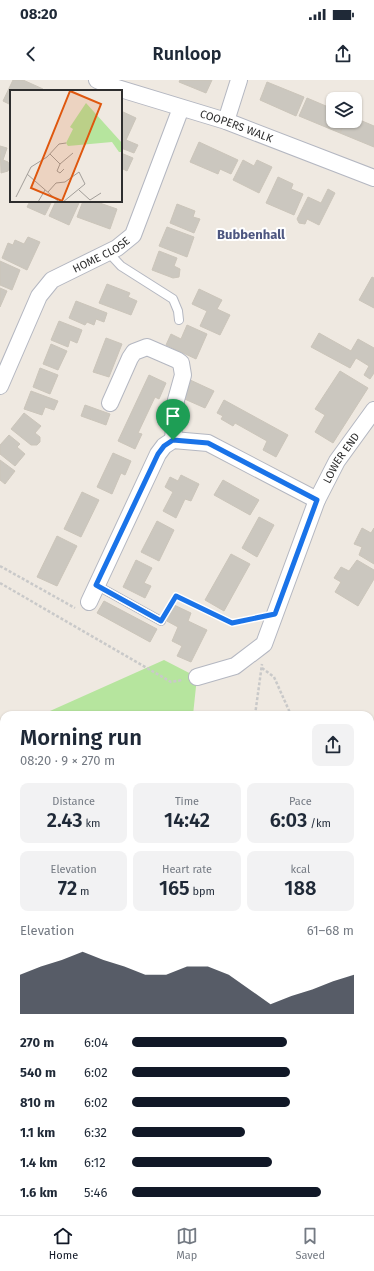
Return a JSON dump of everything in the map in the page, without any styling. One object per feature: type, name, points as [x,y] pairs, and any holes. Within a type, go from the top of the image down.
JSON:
[{"type":"street","name":"COOPERS WALK","points":[[97,80],[114,87],[226,121],[374,178]]},
{"type":"street","points":[[226,121],[240,80]]},
{"type":"street","name":"HOME CLOSE","points":[[0,386],[39,296],[52,280],[117,248],[133,235],[181,108]]},
{"type":"street","points":[[110,403],[134,352],[147,347],[177,360],[180,363],[183,375],[176,400],[173,440]]},
{"type":"street","name":"LOWER END","points":[[264,644],[317,500],[336,461],[374,410]]},
{"type":"street","points":[[83,605],[96,585],[158,454],[164,446],[173,440],[208,443],[317,500]]},
{"type":"street","points":[[196,677],[235,666],[264,644]]},
{"type":"lane","points":[[108,252],[121,266],[173,299],[178,311],[179,320]]},
{"type":"lane","points":[[96,585],[161,621]]},
{"type":"path","points":[[0,566],[83,605]]},
{"type":"path","points":[[0,583],[171,682],[196,677]]},
{"type":"path","points":[[161,621],[176,596],[232,623],[275,614]]},
{"type":"path","points":[[257,711],[264,644]]},
{"type":"path","points":[[262,668],[274,677],[289,711]]},
{"type":"green space","points":[[164,660],[197,677],[193,711],[50,711]]},
{"type":"building","points":[[13,80],[23,80],[43,89],[10,90],[10,104],[3,101]]},
{"type":"building","points":[[180,80],[212,80],[206,93],[179,82]]},
{"type":"building","points":[[267,82],[304,97],[296,116],[260,100]]},
{"type":"building","points":[[307,98],[326,106],[326,127],[299,116]]},
{"type":"building","points":[[122,111],[136,118],[126,140],[138,145],[134,153],[122,148]]},
{"type":"building","points":[[362,121],[374,126],[374,147],[340,133],[342,128],[362,128]]},
{"type":"building","points":[[328,128],[342,128],[340,133]]},
{"type":"building","points":[[199,142],[238,160],[231,174],[220,169],[218,174],[190,162]]},
{"type":"building","points":[[0,146],[7,148],[3,160],[8,162],[10,166],[8,171],[1,173]]},
{"type":"building","points":[[122,153],[133,158],[127,171],[122,168]]},
{"type":"building","points":[[243,160],[254,166],[257,160],[272,167],[259,193],[233,180]]},
{"type":"building","points":[[278,177],[293,184],[291,189],[303,194],[294,215],[266,203]]},
{"type":"building","points":[[328,189],[335,193],[319,225],[307,219],[305,224],[299,223],[297,219],[308,197],[321,203]]},
{"type":"building","points":[[30,202],[52,202],[45,215],[27,207]]},
{"type":"building","points":[[56,202],[79,203],[69,225],[49,216]]},
{"type":"building","points":[[83,202],[97,202],[117,209],[110,229],[77,217]]},
{"type":"building","points":[[177,204],[195,211],[193,217],[200,219],[194,233],[170,223]]},
{"type":"building","points":[[167,227],[194,237],[187,257],[159,246]]},
{"type":"building","points":[[28,237],[40,242],[27,270],[2,258],[8,243],[13,245],[15,240],[24,244]]},
{"type":"building","points":[[159,251],[177,258],[174,266],[180,269],[179,277],[173,278],[152,270]]},
{"type":"building","points":[[0,261],[20,270],[12,290],[0,285]]},
{"type":"building","points":[[372,277],[374,278],[374,308],[359,300]]},
{"type":"building","points":[[107,284],[130,293],[128,297],[137,301],[131,315],[99,303]]},
{"type":"building","points":[[0,288],[7,291],[0,307]]},
{"type":"building","points":[[199,289],[222,300],[217,309],[230,315],[220,335],[200,326],[207,311],[192,304]]},
{"type":"building","points":[[76,301],[107,313],[104,322],[96,319],[94,325],[87,322],[85,325],[69,318]]},
{"type":"building","points":[[59,321],[82,330],[77,343],[70,340],[68,347],[51,340]]},
{"type":"building","points":[[187,325],[207,334],[196,359],[166,345],[171,334],[181,339]]},
{"type":"building","points":[[319,333],[351,351],[358,339],[374,348],[374,373],[370,379],[364,375],[369,366],[356,358],[350,368],[311,347]]},
{"type":"building","points":[[106,338],[122,344],[109,377],[93,372]]},
{"type":"building","points":[[51,344],[67,351],[58,370],[43,364]]},
{"type":"building","points":[[40,368],[58,375],[50,394],[33,387]]},
{"type":"building","points":[[340,371],[368,388],[333,443],[315,432],[325,415],[315,409]]},
{"type":"building","points":[[149,375],[166,383],[159,399],[155,397],[138,433],[142,434],[135,449],[118,441]]},
{"type":"building","points":[[188,379],[214,391],[205,408],[180,397]]},
{"type":"building","points":[[31,391],[58,401],[54,410],[45,407],[42,415],[24,409]]},
{"type":"building","points":[[224,400],[288,435],[276,457],[263,450],[267,441],[235,423],[233,426],[221,419],[223,416],[217,413]]},
{"type":"building","points":[[85,405],[110,414],[106,425],[81,416]]},
{"type":"building","points":[[24,413],[41,426],[35,433],[40,437],[40,442],[37,445],[31,445],[11,429]]},
{"type":"building","points":[[9,435],[20,444],[17,447],[25,454],[15,466],[0,454],[0,445]]},
{"type":"building","points":[[113,453],[131,461],[125,475],[121,473],[112,494],[97,487]]},
{"type":"building","points":[[0,460],[15,471],[5,484],[0,480]]},
{"type":"building","points":[[181,475],[199,484],[191,501],[185,499],[176,518],[163,511],[173,492],[165,487],[170,477],[178,481]]},
{"type":"building","points":[[223,480],[259,500],[250,515],[214,495]]},
{"type":"building","points":[[82,492],[99,500],[81,537],[64,529]]},
{"type":"building","points":[[259,517],[274,525],[257,557],[242,548]]},
{"type":"building","points":[[157,521],[174,530],[159,561],[141,552]]},
{"type":"building","points":[[362,528],[371,533],[374,528],[374,564],[359,555],[362,547],[354,544]]},
{"type":"building","points":[[57,536],[77,546],[57,586],[37,577]]},
{"type":"building","points":[[231,554],[250,564],[224,611],[205,600]]},
{"type":"building","points":[[136,560],[152,568],[144,583],[151,586],[145,598],[123,587]]},
{"type":"building","points":[[357,560],[374,570],[374,579],[358,606],[335,592],[341,582],[334,578],[341,567],[349,571]]},
{"type":"building","points":[[104,601],[157,629],[150,642],[97,613]]},
{"type":"building","points":[[172,604],[191,613],[188,621],[207,630],[191,662],[177,656],[182,646],[172,641],[178,627],[165,620]]},
{"type":"district","name":"Bubbenhall","points":[[251,234]]},
{"type":"route","points":[[173,440],[208,443],[317,500],[275,614],[232,623],[176,596],[161,621],[96,585],[158,454],[164,446],[173,440]]}]
